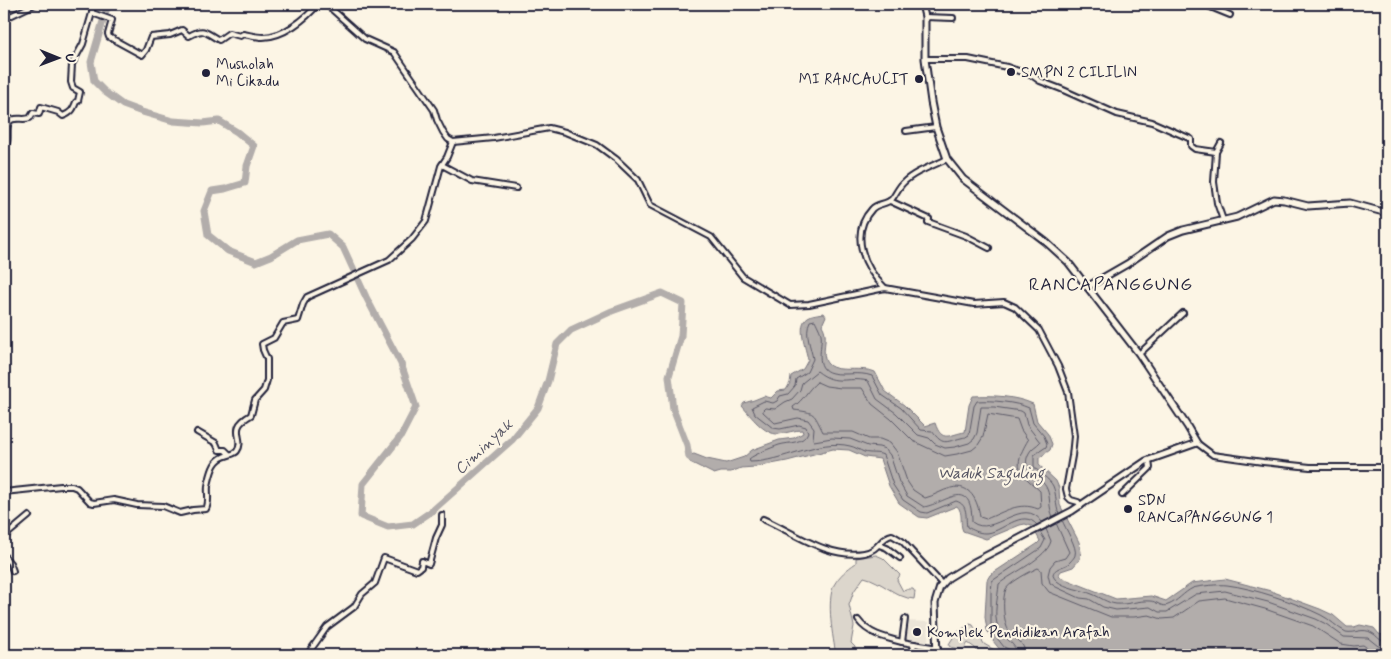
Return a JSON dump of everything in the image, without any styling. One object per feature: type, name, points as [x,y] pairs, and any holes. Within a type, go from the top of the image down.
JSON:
[{"type":"main road","points":[[922,4],[925,17],[926,59],[936,127],[946,158],[963,179],[1068,262],[1139,354],[1197,443],[1139,465],[1081,506],[1033,533],[974,562],[942,584],[935,603],[938,655]]},
{"type":"main road","points":[[1087,287],[1120,268],[1168,236],[1183,230],[1244,215],[1274,199],[1308,206],[1350,203],[1387,213]]},
{"type":"street","points":[[4,19],[35,4]]},
{"type":"street","points":[[4,150],[7,143],[9,121],[13,118],[26,120],[33,113],[39,114],[40,107],[58,112],[63,116],[70,113],[78,101],[80,92],[73,88],[71,82],[72,64],[83,44],[92,13],[92,4]]},
{"type":"street","points":[[92,13],[111,19],[108,36],[142,55],[151,37],[170,35],[182,30],[189,36],[196,31],[204,31],[219,40],[229,33],[240,36],[243,34],[264,37],[277,35],[308,15],[318,4]]},
{"type":"street","points":[[326,4],[365,39],[394,52],[434,110],[437,120],[448,139],[453,142],[487,139],[549,128],[586,139],[608,153],[638,180],[650,205],[714,239],[739,272],[751,282],[790,305],[808,304],[885,288],[974,304],[1004,302],[1015,307],[1039,330],[1058,366],[1068,392],[1074,436],[1066,489],[1068,498],[1078,502],[1081,506]]},
{"type":"street","points":[[1203,4],[1230,15]]},
{"type":"street","points":[[925,17],[952,18]]},
{"type":"street","points":[[926,59],[968,59],[1017,70],[1112,112],[1165,127],[1191,139],[1191,146],[1194,149],[1216,152]]},
{"type":"street","points":[[906,131],[936,127]]},
{"type":"street","points":[[4,492],[72,486],[81,491],[90,502],[94,503],[118,500],[124,504],[163,506],[180,513],[202,510],[208,507],[208,486],[213,468],[222,456],[234,454],[238,449],[238,427],[243,419],[251,415],[255,400],[266,386],[267,359],[262,344],[274,338],[283,323],[298,320],[302,304],[307,297],[389,260],[412,239],[426,221],[442,164],[453,142]]},
{"type":"street","points":[[1221,143],[1216,152],[1214,182],[1217,202],[1223,220]]},
{"type":"street","points":[[890,201],[899,188],[910,178],[946,158]]},
{"type":"street","points":[[442,164],[472,181],[516,188]]},
{"type":"street","points":[[885,288],[868,267],[861,250],[860,241],[864,222],[872,208],[879,204],[890,201],[929,219],[928,222],[966,236],[989,248]]},
{"type":"street","points":[[1139,354],[1183,313]]},
{"type":"street","points":[[197,432],[216,443],[219,450],[225,450],[229,454]]},
{"type":"street","points":[[1197,443],[1213,455],[1232,458],[1310,467],[1387,467]]},
{"type":"street","points":[[1122,495],[1150,468],[1150,460]]},
{"type":"street","points":[[308,655],[328,627],[354,607],[362,594],[375,583],[384,558],[417,570],[421,567],[422,562],[429,564],[436,538],[442,525],[442,515]]},
{"type":"street","points":[[4,537],[29,516]]},
{"type":"street","points":[[763,520],[830,551],[856,554],[870,551],[879,545],[886,536],[892,535],[897,537],[942,584]]},
{"type":"street","points":[[879,545],[888,548],[900,558]]},
{"type":"street","points":[[4,556],[10,563],[13,571]]},
{"type":"street","points":[[902,642],[905,619]]},
{"type":"street","points":[[858,620],[863,626],[880,636],[938,648]]},
{"type":"street","points":[[912,655],[914,644]]},
{"type":"shaded area","points":[[876,555],[883,558],[900,575],[897,580],[903,591],[913,589],[915,592],[914,599],[901,596],[864,577],[854,591],[849,605],[854,626],[851,643],[855,647],[854,655],[836,655],[830,610],[834,585],[856,563],[856,558]]},
{"type":"shaded area","name":"Komplek Pendidikan Arafah","points":[[906,621],[929,622],[928,643],[905,642]]},
{"type":"shaded area","points":[[970,624],[973,625],[984,644],[1003,655],[980,655],[968,643],[963,650],[951,647],[949,644],[956,633]]},
{"type":"water","name":"Waduk Saguling","points":[[824,313],[826,316],[822,325],[825,333],[824,355],[828,364],[839,369],[861,369],[875,372],[885,391],[904,405],[925,426],[935,423],[944,436],[965,432],[969,405],[973,396],[1019,399],[1033,404],[1037,421],[1048,434],[1052,444],[1050,450],[1039,458],[1039,465],[1056,481],[1059,488],[1060,505],[1079,542],[1081,552],[1080,559],[1073,567],[1061,571],[1060,577],[1116,599],[1151,596],[1166,601],[1192,583],[1225,579],[1271,591],[1320,609],[1333,615],[1347,627],[1360,625],[1374,628],[1379,634],[1387,636],[1387,655],[1010,655],[1001,651],[987,630],[985,617],[987,580],[990,575],[1040,541],[1032,526],[1020,525],[986,539],[963,531],[960,512],[957,506],[927,518],[919,517],[899,503],[889,486],[880,459],[865,457],[849,450],[833,449],[787,461],[714,474],[690,462],[687,456],[694,454],[726,463],[744,457],[752,450],[779,440],[794,438],[803,433],[802,430],[779,434],[768,431],[758,424],[742,406],[744,403],[764,396],[771,398],[778,391],[786,390],[791,376],[803,369],[808,360],[802,331],[804,321],[811,315]]},
{"type":"waterway","name":"Ciminyak","points":[[108,4],[91,62],[94,81],[105,92],[123,105],[173,121],[203,123],[219,121],[237,132],[254,146],[247,166],[245,183],[212,191],[204,211],[208,235],[228,251],[256,262],[271,256],[297,240],[328,234],[343,247],[366,297],[401,364],[416,407],[401,436],[363,484],[361,516],[388,527],[413,524],[432,511],[512,440],[538,408],[548,381],[557,344],[571,330],[612,311],[662,293],[683,303],[681,336],[669,376],[673,409],[687,445],[689,457],[694,460]]},
{"type":"place","name":"SMPN 2 CILILIN","points":[[1011,72]]},
{"type":"place","name":"Musholah Mi Cikadu","points":[[206,73]]},
{"type":"place","name":"MI RANCAUCIT","points":[[919,79]]},
{"type":"place","name":"SDN RANCaPANGGUNG 1","points":[[1128,509]]},
{"type":"place","name":"Komplek Pendidikan Arafah","points":[[917,632]]},
{"type":"district","name":"RANCAPANGGUNG","points":[[1111,284]]}]
